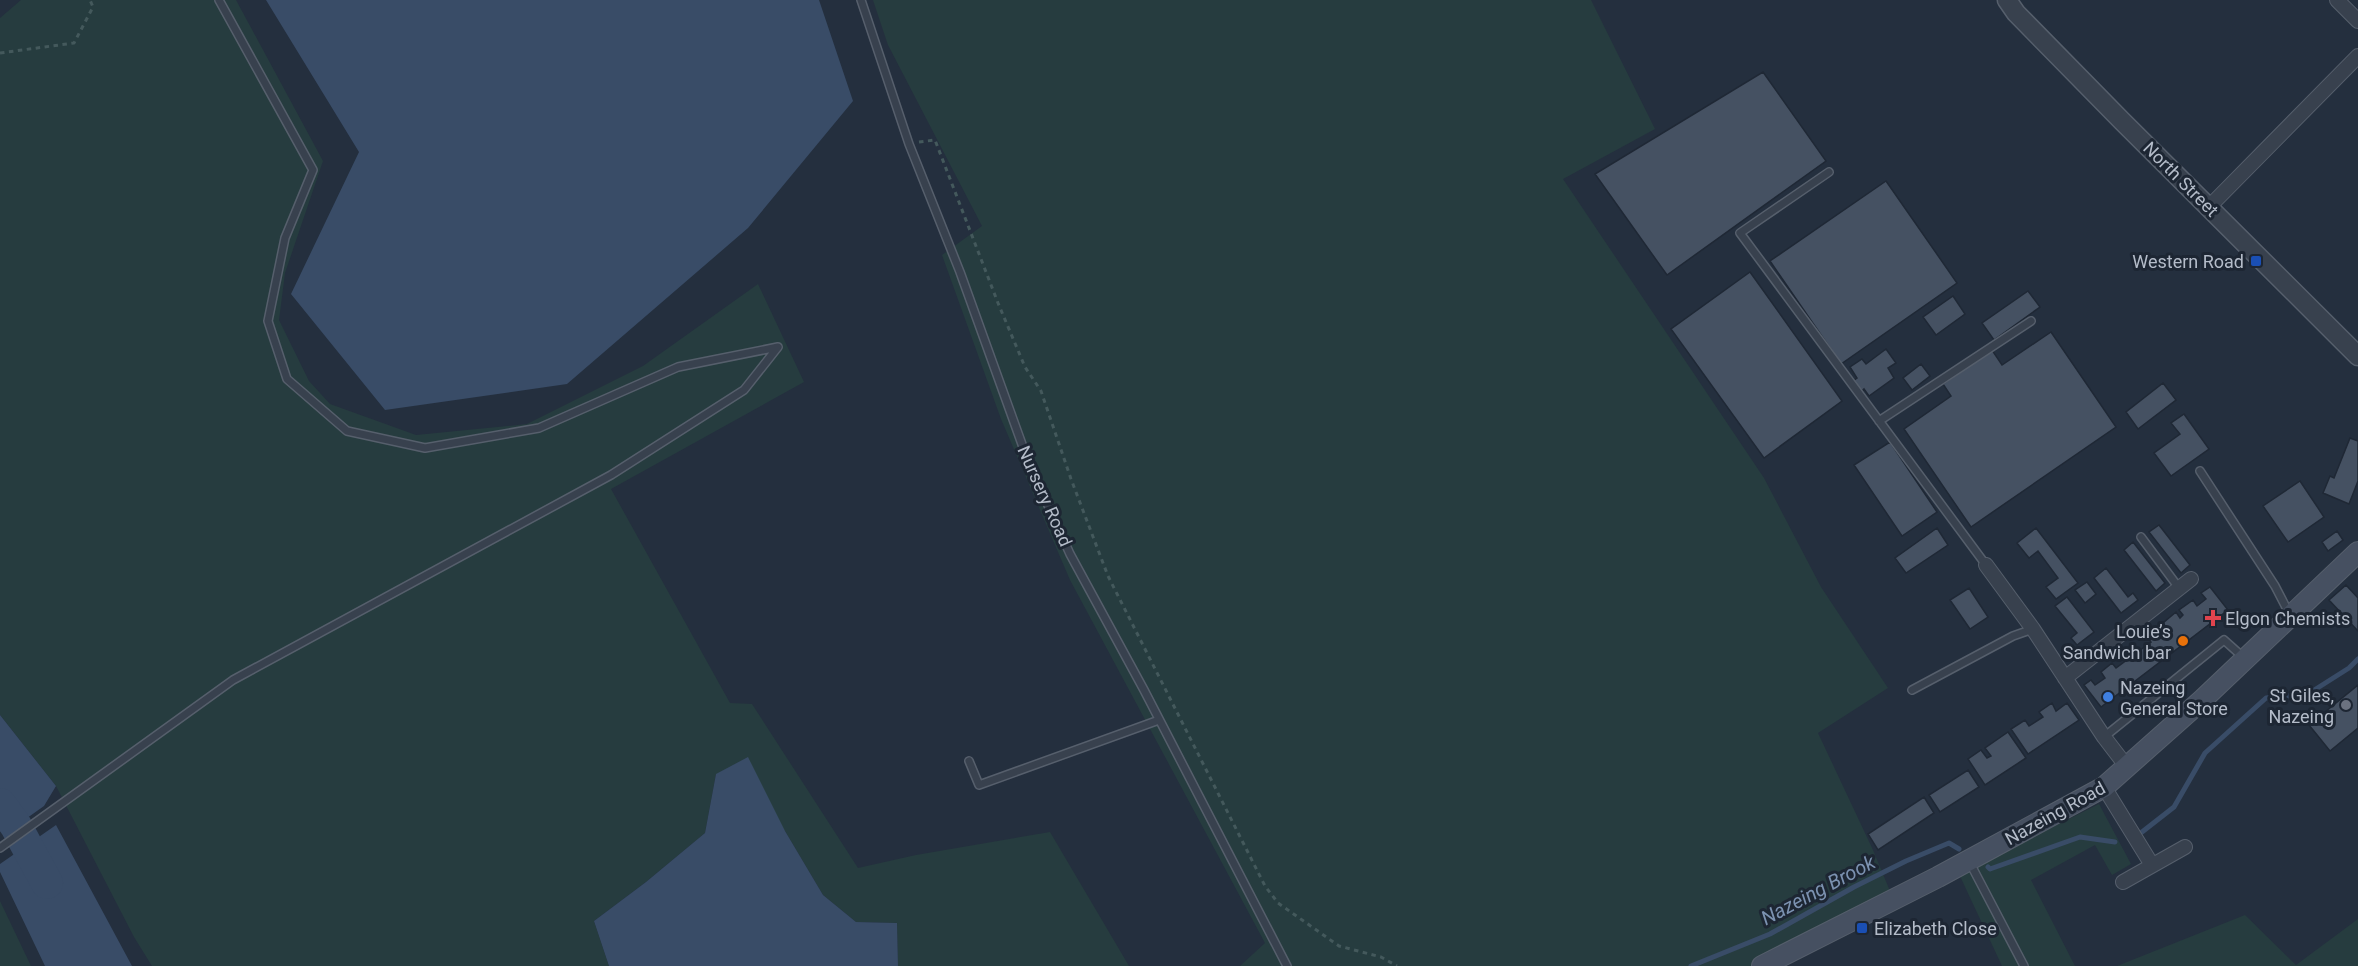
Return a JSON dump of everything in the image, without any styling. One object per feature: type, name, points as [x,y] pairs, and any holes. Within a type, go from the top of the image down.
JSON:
[{"type":"main road","name":"Nazeing Road","points":[[1762,966],[1969,860],[2104,787],[2246,659],[2358,552]]},
{"type":"street","name":"North Street","points":[[2007,0],[2016,13],[2358,356]]},
{"type":"street","points":[[2337,0],[2358,21]]},
{"type":"street","points":[[2209,207],[2358,56]]},
{"type":"street","points":[[1986,565],[2033,629],[2104,737],[2127,767]]},
{"type":"street","points":[[2065,678],[2191,579]]},
{"type":"street","points":[[2104,787],[2152,866]]},
{"type":"street","points":[[2123,882],[2185,847]]},
{"type":"lane","points":[[0,848],[233,680],[611,475],[744,390],[778,346],[678,367],[539,428],[425,448],[347,431],[287,379],[268,321],[285,238],[313,170],[219,0]]},
{"type":"lane","name":"Nursery Road","points":[[861,0],[909,144],[960,272],[1028,460],[1070,554],[1287,966]]},
{"type":"lane","points":[[1829,172],[1740,233],[1986,565]]},
{"type":"lane","points":[[1879,421],[2031,321]]},
{"type":"lane","points":[[2200,471],[2275,586],[2291,617]]},
{"type":"lane","points":[[2141,537],[2180,588]]},
{"type":"lane","points":[[1912,690],[2013,636],[2033,629]]},
{"type":"lane","points":[[2104,737],[2224,640],[2246,659]]},
{"type":"lane","points":[[969,761],[979,785],[1159,720]]},
{"type":"lane","points":[[1969,860],[2024,966]]},
{"type":"path","points":[[0,53],[74,43],[93,7],[90,0]]},
{"type":"path","points":[[909,144],[935,140],[1002,314],[1025,367],[1041,391],[1108,576],[1265,886],[1278,903],[1339,946],[1382,957],[1397,966]]},
{"type":"green space","points":[[21,0],[236,0],[323,161],[285,273],[279,320],[309,381],[330,404],[416,435],[527,424],[643,366],[758,284],[804,382],[611,489],[730,703],[752,704],[858,868],[916,855],[1050,832],[1129,966],[898,966],[897,923],[856,922],[823,895],[785,831],[716,774],[705,833],[594,921],[609,966],[152,966],[134,937],[56,786],[0,715],[0,18]]},
{"type":"green space","points":[[873,0],[1591,0],[1655,129],[1563,179],[1764,478],[1821,587],[1888,688],[1818,733],[1873,850],[1897,908],[1780,966],[1240,966],[1265,943],[1070,580],[1001,419],[942,255],[982,226],[888,45]]},
{"type":"green space","points":[[2099,804],[2131,864],[2112,875],[2095,845],[2031,880],[2075,966],[2002,966],[1959,874]]},
{"type":"green space","points":[[0,901],[31,966],[0,966]]},
{"type":"green space","points":[[2245,915],[2296,965],[2358,919],[2358,966],[2117,966]]},
{"type":"water","points":[[266,0],[819,0],[853,101],[748,228],[567,384],[385,410],[291,294],[359,152]]},
{"type":"water","points":[[0,715],[56,786],[44,806],[6,833],[0,831]]},
{"type":"water","points":[[748,757],[785,831],[823,895],[856,922],[897,923],[898,966],[609,966],[594,921],[705,833],[716,774]]},
{"type":"water","points":[[56,825],[132,966],[45,966],[0,872],[0,864]]},
{"type":"building","points":[[1763,72],[1826,161],[1667,275],[1595,174]]},
{"type":"building","points":[[1886,181],[1957,283],[1841,364],[1770,261]]},
{"type":"building","points":[[1750,272],[1842,401],[1764,458],[1671,329]]},
{"type":"building","points":[[2028,291],[2040,307],[1994,340],[1982,323]]},
{"type":"building","points":[[1953,296],[1965,314],[1936,335],[1923,317]]},
{"type":"building","points":[[2051,332],[2116,427],[1971,527],[1904,429],[1951,396],[1943,384],[1992,350],[2002,365]]},
{"type":"building","points":[[1886,349],[1896,363],[1888,368],[1894,378],[1869,396],[1864,389],[1861,392],[1853,381],[1857,378],[1850,367],[1862,359],[1866,364]]},
{"type":"building","points":[[1921,364],[1930,376],[1912,390],[1903,378]]},
{"type":"building","points":[[2163,383],[2176,400],[2138,429],[2126,412]]},
{"type":"building","points":[[2184,414],[2209,449],[2171,476],[2154,453],[2180,434],[2171,423]]},
{"type":"building","points":[[2350,438],[2358,441],[2358,481],[2349,504],[2323,493],[2330,476],[2334,478]]},
{"type":"building","points":[[1890,442],[1937,512],[1902,536],[1854,465]]},
{"type":"building","points":[[2300,481],[2324,517],[2288,542],[2263,506]]},
{"type":"building","points":[[2159,525],[2190,565],[2181,573],[2149,532]]},
{"type":"building","points":[[1937,528],[1948,545],[1906,573],[1895,558]]},
{"type":"building","points":[[2036,528],[2078,583],[2056,599],[2046,587],[2058,578],[2038,551],[2029,558],[2017,543]]},
{"type":"building","points":[[2337,531],[2343,540],[2328,551],[2322,542]]},
{"type":"building","points":[[2133,542],[2165,583],[2156,591],[2124,550]]},
{"type":"building","points":[[2106,568],[2128,597],[2133,593],[2138,600],[2121,613],[2094,578]]},
{"type":"building","points":[[2087,582],[2096,594],[2085,603],[2075,590]]},
{"type":"building","points":[[2346,585],[2358,598],[2358,631],[2329,600]]},
{"type":"building","points":[[2210,587],[2228,610],[2101,707],[2084,685],[2091,680],[2095,685],[2105,678],[2101,672],[2112,663],[2116,668],[2128,659],[2124,654],[2135,646],[2139,651],[2151,642],[2146,636],[2152,632],[2157,638],[2168,630],[2163,623],[2176,612],[2180,618],[2183,615],[2179,610],[2193,600],[2197,606],[2206,599],[2201,593]]},
{"type":"building","points":[[1969,588],[1988,617],[1970,629],[1950,600]]},
{"type":"building","points":[[2067,597],[2094,632],[2077,645],[2071,638],[2077,633],[2055,606]]},
{"type":"building","name":"St Giles, Nazeing","points":[[2358,685],[2358,728],[2330,751],[2309,725]]},
{"type":"building","points":[[2052,703],[2056,711],[2067,703],[2079,720],[2028,754],[2011,729],[2025,720],[2029,726],[2043,717],[2039,712]]},
{"type":"building","points":[[2008,732],[2026,758],[1985,785],[1968,759],[1981,750],[1987,758],[1991,756],[1985,748]]},
{"type":"building","points":[[1968,770],[1979,787],[1940,812],[1929,795]]},
{"type":"building","points":[[1924,797],[1934,813],[1878,850],[1868,834]]},
{"type":"waterway","name":"Nazeing Brook","points":[[2142,832],[2174,807],[2205,753],[2266,698],[2308,694],[2349,668],[2358,659]]},
{"type":"waterway","points":[[0,804],[16,826],[47,883]]},
{"type":"waterway","name":"Nazeing Brook","points":[[1988,867],[1990,869],[2080,837],[2115,842]]},
{"type":"waterway","name":"Nazeing Brook","points":[[1691,966],[1770,934],[1906,861],[1949,843],[1959,849]]},
{"type":"place","name":"Western Road","points":[[2256,261]]},
{"type":"place","name":"Elgon Chemists","points":[[2213,618]]},
{"type":"place","name":"Louie’s Sandwich bar","points":[[2183,641]]},
{"type":"place","name":"Nazeing General Store","points":[[2108,697]]},
{"type":"place","name":"St Giles, Nazeing","points":[[2346,705]]},
{"type":"place","name":"Elizabeth Close","points":[[1862,928]]}]
